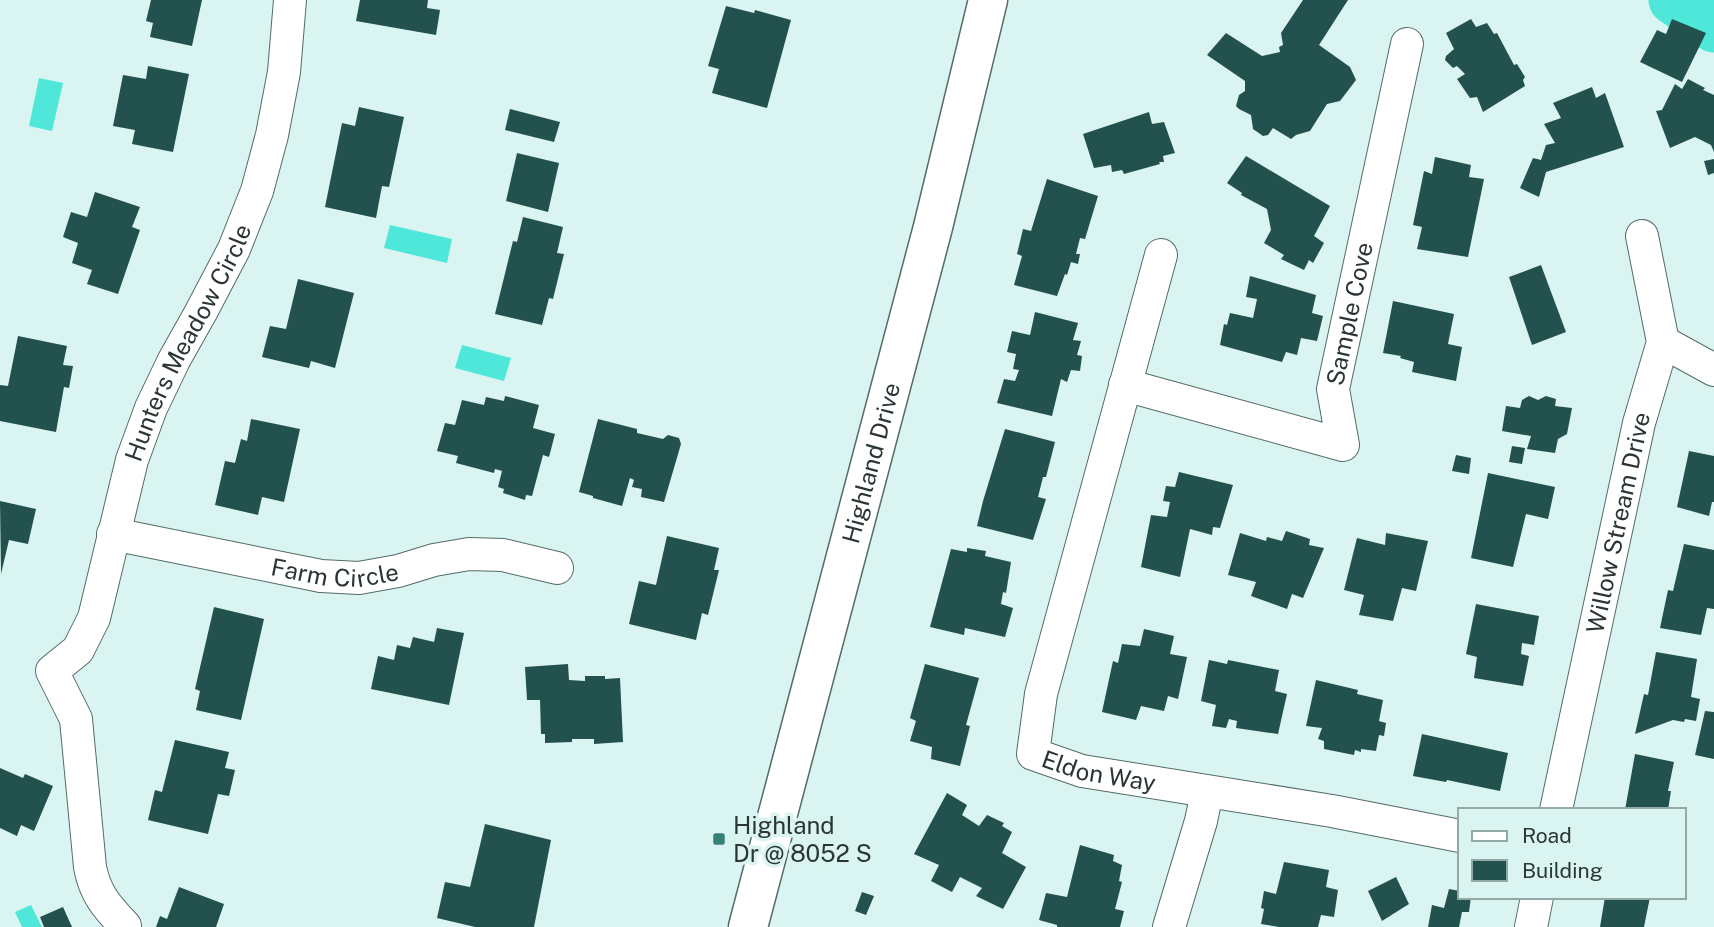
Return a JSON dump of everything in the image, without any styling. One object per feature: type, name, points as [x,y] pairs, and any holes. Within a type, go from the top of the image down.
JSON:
[{"type":"main road","name":"Highland Drive","points":[[748,927],[909,317],[988,0]]},
{"type":"street","name":"Hunters Meadow Circle","points":[[125,926],[100,897],[93,883],[76,719],[52,671],[78,650],[94,618],[132,460],[151,408],[234,249],[257,191],[272,135],[284,72],[290,0]]},
{"type":"street","name":"Sample Cove","points":[[1125,385],[1343,445],[1333,389],[1407,44]]},
{"type":"street","name":"Willow Stream Drive","points":[[1556,808],[1639,423],[1663,342],[1642,236]]},
{"type":"street","points":[[1125,385],[1161,255]]},
{"type":"street","points":[[1663,342],[1714,370]]},
{"type":"street","name":"Eldon Way","points":[[1125,385],[1041,694],[1033,754],[1082,771],[1392,822],[1458,836]]},
{"type":"street","name":"Farm Circle","points":[[113,534],[321,576],[359,578],[469,554],[503,555],[557,568]]},
{"type":"street","points":[[1169,927],[1207,792]]},
{"type":"street","points":[[1531,927],[1537,899]]},
{"type":"water","points":[[39,78],[63,83],[52,131],[29,126]]},
{"type":"water","points":[[390,225],[452,239],[447,263],[384,248]]},
{"type":"water","points":[[462,345],[511,358],[504,381],[455,368]]},
{"type":"water","points":[[31,905],[42,927],[22,927],[15,912]]},
{"type":"building","points":[[151,0],[202,0],[192,46],[150,37],[153,23],[146,21]]},
{"type":"building","points":[[360,0],[428,0],[427,8],[440,10],[436,35],[356,21]]},
{"type":"building","points":[[1303,0],[1348,0],[1319,45],[1350,67],[1356,80],[1340,101],[1327,104],[1310,131],[1291,139],[1273,128],[1268,135],[1263,136],[1253,129],[1251,115],[1236,106],[1239,95],[1245,91],[1245,81],[1207,55],[1226,33],[1262,56],[1280,52],[1279,47],[1283,45],[1281,33]]},
{"type":"building","points":[[726,6],[754,13],[755,10],[791,20],[767,108],[712,93],[719,69],[708,66]]},
{"type":"building","points":[[1471,19],[1476,27],[1487,23],[1494,34],[1497,33],[1514,65],[1517,64],[1525,77],[1525,86],[1483,112],[1477,97],[1470,98],[1457,79],[1465,74],[1445,60],[1454,49],[1446,33]]},
{"type":"building","points":[[1672,19],[1706,33],[1682,82],[1640,62],[1657,30],[1666,34]]},
{"type":"building","points":[[148,66],[189,74],[173,152],[132,144],[135,130],[113,126],[123,75],[146,79]]},
{"type":"building","points":[[1688,79],[1714,95],[1714,152],[1711,145],[1695,137],[1670,148],[1656,111],[1662,110],[1675,84],[1682,89]]},
{"type":"building","points":[[1592,87],[1596,98],[1605,93],[1624,147],[1546,172],[1539,197],[1520,188],[1533,158],[1541,160],[1546,145],[1555,143],[1544,124],[1561,118],[1553,103]]},
{"type":"building","points":[[359,107],[404,117],[389,187],[382,186],[376,218],[325,207],[342,123],[355,126]]},
{"type":"building","points":[[510,109],[560,122],[554,142],[505,130]]},
{"type":"building","points":[[1149,112],[1152,124],[1164,122],[1175,153],[1163,156],[1164,162],[1159,162],[1160,164],[1124,174],[1122,170],[1112,172],[1111,165],[1094,168],[1083,134]]},
{"type":"building","points":[[517,153],[559,163],[548,212],[506,201]]},
{"type":"building","points":[[1246,156],[1330,206],[1314,236],[1324,243],[1313,263],[1309,260],[1304,270],[1281,259],[1284,255],[1264,243],[1271,230],[1267,209],[1241,195],[1242,193],[1227,183]]},
{"type":"building","points":[[1435,157],[1471,165],[1469,177],[1484,179],[1468,257],[1417,249],[1422,227],[1413,225],[1424,171],[1432,174]]},
{"type":"building","points":[[1714,159],[1714,173],[1708,175],[1704,161]]},
{"type":"building","points":[[1047,179],[1098,196],[1085,239],[1080,238],[1076,254],[1080,254],[1078,264],[1071,262],[1057,296],[1014,285],[1022,256],[1017,254],[1023,229],[1031,231]]},
{"type":"building","points":[[95,192],[140,207],[132,227],[140,230],[118,294],[87,284],[92,270],[72,263],[78,243],[63,237],[71,212],[87,217]]},
{"type":"building","points":[[523,217],[563,227],[557,253],[564,254],[553,299],[549,298],[542,325],[495,314],[513,241],[517,242]]},
{"type":"building","points":[[1541,265],[1566,332],[1532,345],[1509,277]]},
{"type":"building","points":[[1250,276],[1316,295],[1312,313],[1323,316],[1317,341],[1301,338],[1297,355],[1286,352],[1282,362],[1220,345],[1224,324],[1227,325],[1230,313],[1253,318],[1257,299],[1246,297]]},
{"type":"building","points":[[298,279],[354,293],[335,368],[311,361],[309,368],[262,357],[270,326],[286,329]]},
{"type":"building","points":[[1393,301],[1454,314],[1448,344],[1462,347],[1456,381],[1412,372],[1414,362],[1400,358],[1401,356],[1383,353]]},
{"type":"building","points":[[1035,312],[1078,323],[1073,340],[1081,341],[1077,355],[1082,356],[1080,371],[1071,370],[1067,382],[1061,379],[1052,416],[997,403],[1004,379],[1015,381],[1019,370],[1013,369],[1016,354],[1007,352],[1012,331],[1030,335]]},
{"type":"building","points":[[18,336],[67,346],[63,365],[73,366],[69,388],[64,387],[56,432],[0,421],[0,385],[8,386]]},
{"type":"building","points":[[505,396],[539,405],[533,428],[555,434],[549,457],[543,455],[532,496],[526,495],[525,500],[503,493],[504,489],[498,487],[502,471],[495,469],[494,473],[456,463],[458,456],[437,451],[445,423],[455,425],[462,400],[484,405],[486,397],[504,401]]},
{"type":"building","points":[[1529,396],[1538,400],[1546,396],[1556,399],[1555,406],[1572,408],[1567,434],[1558,439],[1555,453],[1527,449],[1531,436],[1502,431],[1506,406],[1520,408],[1522,400]]},
{"type":"building","points":[[251,419],[300,429],[284,502],[262,497],[258,515],[215,505],[225,461],[235,463],[241,439],[247,441]]},
{"type":"building","points":[[598,419],[637,429],[637,433],[663,439],[668,435],[679,438],[681,444],[664,502],[641,497],[642,489],[632,487],[634,480],[630,478],[622,506],[579,492]]},
{"type":"building","points":[[1005,429],[1055,442],[1038,497],[1046,499],[1033,540],[977,526]]},
{"type":"building","points":[[1512,446],[1525,448],[1522,464],[1509,462]]},
{"type":"building","points":[[1689,451],[1714,456],[1714,502],[1709,516],[1677,507]]},
{"type":"building","points":[[1456,455],[1471,458],[1469,474],[1452,471]]},
{"type":"building","points":[[1179,472],[1233,485],[1220,528],[1213,527],[1212,535],[1190,529],[1180,577],[1141,567],[1151,515],[1167,517],[1170,502],[1163,501],[1166,486],[1175,487]]},
{"type":"building","points":[[1488,473],[1555,487],[1548,519],[1526,514],[1513,567],[1471,558]]},
{"type":"building","points":[[0,501],[36,509],[28,544],[9,540],[1,574]]},
{"type":"building","points":[[1286,531],[1310,539],[1309,545],[1324,548],[1303,598],[1292,594],[1287,609],[1251,596],[1256,582],[1228,575],[1240,533],[1266,541],[1267,537],[1282,541]]},
{"type":"building","points":[[1386,533],[1428,541],[1416,591],[1402,588],[1393,621],[1359,615],[1364,595],[1344,590],[1357,538],[1385,545]]},
{"type":"building","points":[[667,536],[719,548],[714,570],[719,570],[708,615],[702,613],[696,640],[629,624],[639,581],[656,585]]},
{"type":"building","points":[[1684,544],[1714,550],[1714,609],[1707,608],[1701,635],[1660,628],[1668,590],[1673,591]]},
{"type":"building","points":[[967,548],[986,551],[985,556],[1011,562],[1006,593],[1003,592],[1001,604],[1013,608],[1005,637],[965,628],[964,635],[930,627],[951,549],[967,552]]},
{"type":"building","points":[[1476,604],[1539,616],[1534,645],[1522,643],[1521,654],[1529,656],[1523,686],[1474,678],[1477,657],[1466,654]]},
{"type":"building","points":[[214,607],[264,619],[241,720],[196,710],[200,691],[195,689]]},
{"type":"building","points":[[437,628],[464,633],[449,705],[371,689],[378,656],[394,660],[397,645],[410,648],[413,637],[434,642]]},
{"type":"building","points":[[1144,629],[1174,636],[1170,654],[1187,657],[1178,699],[1168,696],[1164,711],[1141,706],[1136,720],[1102,712],[1113,661],[1118,663],[1122,644],[1140,646]]},
{"type":"building","points":[[1656,652],[1697,659],[1691,697],[1700,699],[1696,721],[1673,720],[1635,734],[1644,694],[1648,695]]},
{"type":"building","points":[[1209,660],[1227,664],[1228,660],[1279,670],[1275,691],[1287,694],[1278,734],[1236,728],[1237,721],[1229,719],[1226,728],[1212,726],[1216,705],[1201,701]]},
{"type":"building","points":[[568,664],[569,680],[585,681],[585,676],[620,678],[623,742],[594,744],[594,739],[572,739],[572,742],[545,743],[545,734],[541,734],[540,700],[527,700],[525,667]]},
{"type":"building","points":[[925,664],[979,678],[966,725],[970,726],[960,766],[931,759],[932,747],[910,741],[916,721],[910,718]]},
{"type":"building","points":[[1316,680],[1358,690],[1357,694],[1383,700],[1379,721],[1386,723],[1384,736],[1379,735],[1376,751],[1355,750],[1354,755],[1324,749],[1324,741],[1318,739],[1322,728],[1306,726]]},
{"type":"building","points":[[1705,711],[1714,712],[1714,759],[1695,755]]},
{"type":"building","points":[[1422,734],[1508,753],[1500,791],[1413,776]]},
{"type":"building","points":[[175,740],[229,752],[225,768],[235,770],[229,796],[218,794],[208,834],[148,820],[155,790],[162,792]]},
{"type":"building","points":[[1635,754],[1674,762],[1668,791],[1671,791],[1668,808],[1625,808]]},
{"type":"building","points":[[0,768],[23,778],[25,774],[53,786],[34,831],[21,825],[17,836],[0,828]]},
{"type":"building","points":[[947,793],[967,805],[962,815],[979,826],[987,815],[1004,823],[1002,826],[1012,832],[1002,853],[1026,867],[1003,909],[976,896],[982,888],[960,877],[952,892],[931,881],[939,865],[914,854]]},
{"type":"building","points":[[485,824],[551,840],[534,927],[475,927],[437,918],[445,882],[470,887]]},
{"type":"building","points":[[1080,845],[1114,855],[1113,861],[1122,865],[1119,881],[1122,882],[1115,909],[1124,911],[1120,927],[1057,927],[1039,920],[1046,893],[1067,897]]},
{"type":"building","points":[[1284,862],[1329,870],[1326,887],[1338,890],[1334,917],[1321,915],[1318,927],[1261,924],[1264,891],[1276,894]]},
{"type":"building","points":[[1396,877],[1409,904],[1382,921],[1368,891]]},
{"type":"building","points":[[179,887],[224,904],[216,927],[156,927],[160,916],[167,919]]},
{"type":"building","points":[[1449,889],[1458,891],[1458,899],[1471,899],[1469,912],[1462,912],[1459,927],[1428,927],[1432,905],[1444,908]]},
{"type":"building","points":[[862,892],[874,896],[866,915],[855,911]]},
{"type":"building","points":[[1605,899],[1650,899],[1644,927],[1600,927]]},
{"type":"building","points":[[63,907],[72,927],[44,927],[40,917]]},
{"type":"waterway","points":[[1673,0],[1714,28]]},
{"type":"place","name":"Highland Dr @ 8052 S","points":[[719,839]]}]
